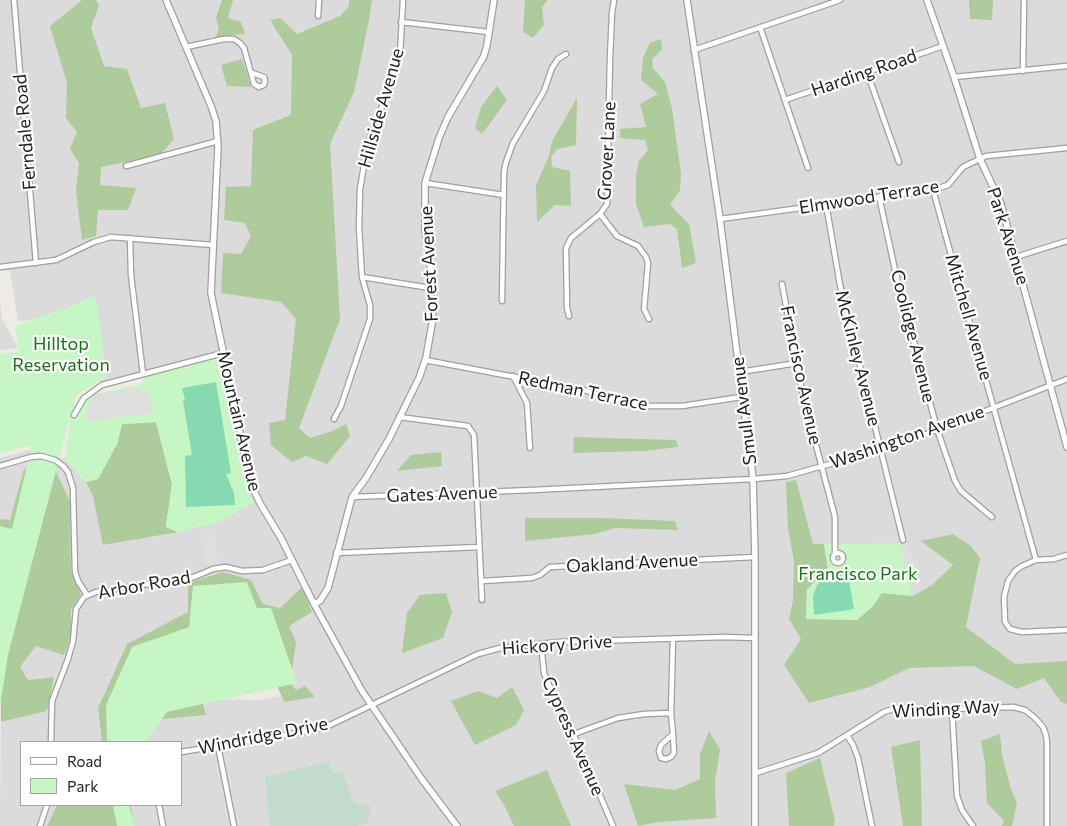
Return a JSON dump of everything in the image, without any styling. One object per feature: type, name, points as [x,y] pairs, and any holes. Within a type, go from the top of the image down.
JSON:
[{"type":"street","name":"Ferndale Road","points":[[14,0],[36,263]]},
{"type":"street","name":"Mountain Avenue","points":[[166,0],[214,113],[218,141],[211,293],[250,481],[260,505],[281,538],[314,604],[371,705],[421,778],[457,826]]},
{"type":"street","points":[[318,16],[319,0]]},
{"type":"street","name":"Hillside Avenue","points":[[334,418],[341,406],[370,319],[370,305],[362,277],[359,227],[360,189],[368,143],[400,55],[403,0]]},
{"type":"street","name":"Forest Avenue","points":[[314,604],[320,601],[328,588],[352,497],[389,439],[426,360],[434,318],[430,288],[432,278],[425,230],[426,183],[439,138],[452,109],[484,56],[494,0]]},
{"type":"street","name":"Grover Lane","points":[[569,316],[566,308],[566,248],[571,238],[600,214],[607,204],[610,49],[614,0]]},
{"type":"street","name":"Smull Avenue","points":[[687,0],[720,219],[740,372],[741,397],[753,479],[755,557],[755,826]]},
{"type":"street","points":[[694,50],[840,0]]},
{"type":"street","name":"Park Avenue","points":[[927,0],[980,159],[999,199],[1067,447]]},
{"type":"street","points":[[1023,71],[1024,0]]},
{"type":"street","points":[[401,22],[489,32]]},
{"type":"street","points":[[760,28],[808,168]]},
{"type":"street","points":[[186,47],[224,38],[234,39],[244,48],[252,73]]},
{"type":"street","name":"Harding Road","points":[[785,100],[943,46]]},
{"type":"street","points":[[502,301],[505,167],[510,150],[544,91],[552,68],[558,59],[566,54]]},
{"type":"street","points":[[954,77],[1067,66]]},
{"type":"street","points":[[867,72],[899,162]]},
{"type":"street","points":[[126,166],[218,141]]},
{"type":"street","name":"Elmwood Terrace","points":[[720,219],[933,190],[948,185],[963,167],[986,156],[1067,148]]},
{"type":"street","points":[[426,183],[504,195]]},
{"type":"street","name":"Mitchell Avenue","points":[[933,190],[1036,560]]},
{"type":"street","name":"Coolidge Avenue","points":[[879,196],[895,270],[937,429],[955,481],[961,491],[992,517]]},
{"type":"street","name":"McKinley Avenue","points":[[826,204],[840,285],[903,540]]},
{"type":"street","points":[[600,214],[617,236],[638,246],[646,257],[648,263],[644,309],[649,319]]},
{"type":"street","points":[[0,267],[56,260],[101,239],[116,237],[213,245]]},
{"type":"street","points":[[130,238],[131,275],[143,374]]},
{"type":"street","points":[[1016,257],[1067,241]]},
{"type":"street","points":[[362,277],[430,288]]},
{"type":"street","name":"Francisco Avenue","points":[[782,284],[803,396],[835,518],[835,553]]},
{"type":"street","points":[[74,415],[84,398],[97,388],[108,383],[223,353]]},
{"type":"street","name":"Redman Terrace","points":[[426,360],[584,390],[612,400],[643,406],[682,406],[741,397]]},
{"type":"street","points":[[740,372],[797,363]]},
{"type":"street","points":[[513,376],[527,403],[530,448]]},
{"type":"street","name":"Washington Avenue","points":[[533,490],[787,476],[881,450],[1067,379]]},
{"type":"street","points":[[400,416],[468,426],[474,435],[482,600]]},
{"type":"street","points":[[0,466],[40,456],[55,460],[68,472],[74,488],[75,572],[78,581],[87,595]]},
{"type":"street","name":"Gates Avenue","points":[[352,497],[533,490]]},
{"type":"street","points":[[336,553],[479,546]]},
{"type":"street","points":[[1067,556],[1036,560],[1018,568],[1006,585],[1004,597],[1005,622],[1010,630],[1022,632],[1067,630]]},
{"type":"street","name":"Oakland Avenue","points":[[482,581],[532,578],[540,575],[550,567],[755,557]]},
{"type":"street","name":"Arbor Road","points":[[51,741],[52,701],[73,641],[76,610],[79,603],[87,595],[194,577],[213,569],[226,567],[242,571],[263,570],[292,560]]},
{"type":"street","name":"Hickory Drive","points":[[371,705],[478,654],[500,648],[541,644],[755,638]]},
{"type":"street","points":[[673,639],[671,713],[673,734],[674,753],[671,758],[661,758],[659,751],[661,744],[673,734]]},
{"type":"street","name":"Cypress Avenue","points":[[541,644],[544,673],[574,734],[613,826]]},
{"type":"street","name":"Windridge Drive","points":[[182,752],[315,730],[328,726],[371,705]]},
{"type":"street","name":"Winding Way","points":[[756,773],[818,753],[884,712],[896,708],[1013,707],[1029,712],[1045,731],[1047,743],[1047,826]]},
{"type":"street","points":[[952,709],[957,796],[962,810],[973,826]]},
{"type":"street","points":[[574,734],[618,718],[644,714],[671,713]]},
{"type":"street","points":[[848,735],[858,758],[872,826]]},
{"type":"street","points":[[218,746],[234,826]]},
{"type":"street","points":[[40,826],[47,806]]},
{"type":"street","points":[[159,806],[163,826]]},
{"type":"shaded area","points":[[0,0],[1067,0],[1067,826],[134,826],[131,806],[182,806],[182,741],[138,741],[153,720],[206,715],[204,705],[211,699],[257,700],[282,696],[284,702],[296,691],[290,684],[289,626],[301,588],[280,608],[263,604],[251,580],[127,644],[98,708],[102,741],[20,741],[20,806],[57,806],[47,826],[0,826],[1,722],[47,711],[54,677],[28,680],[20,667],[36,646],[71,635],[71,610],[81,594],[71,570],[70,501],[24,469],[10,521],[0,519],[0,458],[29,450],[65,459],[86,482],[93,496],[104,545],[219,522],[253,503],[242,466],[220,358],[104,386],[48,318],[18,321],[10,270],[0,271]]},
{"type":"shaded area","points":[[0,302],[2,319],[18,348],[0,350]]},
{"type":"shaded area","points":[[139,388],[141,391],[148,391],[154,413],[87,421],[85,411],[89,409],[89,400],[94,394]]},
{"type":"shaded area","points":[[214,528],[219,563],[206,565],[200,530]]},
{"type":"shaded area","points":[[907,543],[922,585],[916,587],[910,584],[907,578],[901,546]]},
{"type":"green space","points":[[82,0],[96,0],[99,5],[91,28],[104,66],[127,69],[141,108],[165,103],[174,139],[160,155],[101,167],[100,185],[136,188],[128,210],[98,210],[96,236],[82,240],[76,192],[79,163],[70,149],[77,132],[66,118],[67,83],[50,26]]},
{"type":"green space","points":[[222,0],[233,0],[228,18],[241,22],[245,34],[215,37],[219,30],[216,18]]},
{"type":"green space","points":[[349,0],[372,0],[354,92],[330,144],[340,319],[299,428],[310,438],[330,432],[346,424],[350,436],[327,464],[306,456],[292,462],[271,445],[269,423],[285,420],[296,319],[281,302],[221,293],[223,253],[241,254],[251,236],[245,223],[224,220],[226,187],[251,186],[253,130],[291,115],[292,55],[270,20],[280,18],[297,34],[340,16],[349,6]]},
{"type":"green space","points":[[525,0],[548,0],[542,7],[544,25],[533,38],[523,32]]},
{"type":"green space","points":[[969,0],[993,0],[992,20],[970,19]]},
{"type":"green space","points":[[661,39],[662,50],[652,59],[653,68],[665,82],[672,108],[681,174],[680,190],[670,205],[689,224],[696,263],[682,268],[677,229],[670,224],[644,227],[636,204],[636,174],[639,161],[648,150],[645,140],[620,138],[620,129],[646,127],[640,104],[658,94],[641,80],[643,58],[650,43]]},
{"type":"green space","points":[[242,59],[251,87],[227,86],[221,65]]},
{"type":"green space","points":[[497,86],[507,100],[482,134],[475,128],[481,107]]},
{"type":"green space","points":[[577,98],[576,145],[557,149],[551,157],[552,167],[570,171],[571,206],[555,205],[537,222],[536,185],[549,156],[552,141]]},
{"type":"green space","name":"Hilltop Reservation","points":[[96,296],[107,377],[76,395],[73,406],[83,396],[143,384],[143,377],[220,358],[242,466],[253,503],[219,522],[178,532],[166,527],[172,484],[156,422],[122,424],[117,444],[98,479],[86,482],[65,459],[72,409],[8,655],[0,707],[0,526],[12,529],[32,445],[0,453],[0,354],[19,352],[15,327]]},
{"type":"green space","points":[[216,382],[231,473],[226,474],[234,493],[235,505],[186,507],[185,456],[192,455],[182,388]]},
{"type":"green space","points":[[156,422],[172,484],[166,527],[178,532],[103,545],[93,496],[86,482],[98,479],[117,444],[122,424]]},
{"type":"green space","points":[[574,437],[676,440],[678,447],[645,451],[573,453]]},
{"type":"green space","points":[[441,452],[442,466],[397,471],[411,455]]},
{"type":"green space","points":[[54,468],[70,501],[71,570],[81,594],[71,610],[71,635],[64,655],[36,646],[20,667],[28,680],[54,677],[47,711],[1,722],[0,519],[10,520],[24,469]]},
{"type":"green space","points":[[796,480],[813,544],[824,544],[828,570],[807,589],[806,619],[857,620],[872,607],[882,593],[913,596],[932,585],[953,565],[921,541],[953,534],[971,546],[980,558],[966,627],[1015,664],[1067,661],[1067,704],[1061,702],[1044,678],[1017,689],[974,666],[909,668],[870,687],[809,703],[784,665],[801,639],[789,619],[793,600],[794,561],[788,529],[786,482]]},
{"type":"green space","points":[[525,518],[602,518],[675,521],[678,530],[615,528],[595,534],[525,541]]},
{"type":"green space","name":"Francisco Park","points":[[900,543],[913,596],[882,593],[872,607],[857,620],[806,619],[807,589],[828,570],[824,544]]},
{"type":"green space","points":[[841,569],[847,569],[854,609],[814,615],[813,596],[817,585],[828,574]]},
{"type":"green space","points":[[223,572],[251,580],[263,604],[280,608],[302,587],[312,612],[289,626],[296,642],[290,683],[296,690],[305,686],[315,697],[284,702],[256,637],[197,679],[206,715],[153,720],[138,741],[102,741],[98,708],[127,644],[188,612],[188,583]]},
{"type":"green space","points":[[247,582],[257,608],[271,608],[297,683],[167,712],[147,741],[107,741],[106,705],[132,647],[189,627],[193,586]]},
{"type":"green space","points":[[446,593],[452,612],[443,638],[402,653],[407,613],[420,595]]},
{"type":"green space","points":[[512,687],[524,710],[516,725],[475,745],[451,701],[478,691],[497,698]]},
{"type":"green space","points":[[709,731],[720,750],[715,781],[716,818],[659,822],[638,826],[624,784],[675,790],[700,779],[700,754]]},
{"type":"green space","points":[[1000,734],[1002,755],[1011,789],[1017,803],[1012,826],[1002,826],[1004,821],[987,803],[985,764],[981,741]]},
{"type":"green space","points":[[920,740],[922,826],[903,826],[891,747]]},
{"type":"green space","points":[[820,758],[835,821],[834,826],[789,826],[786,773]]},
{"type":"green space","points":[[328,762],[332,773],[342,772],[354,803],[371,806],[368,823],[357,826],[270,826],[265,777]]},
{"type":"green space","points":[[547,770],[571,826],[514,826],[495,791]]},
{"type":"green space","points":[[57,806],[131,806],[134,826],[47,826]]},
{"type":"green space","points":[[113,806],[129,806],[135,826],[117,826]]}]
